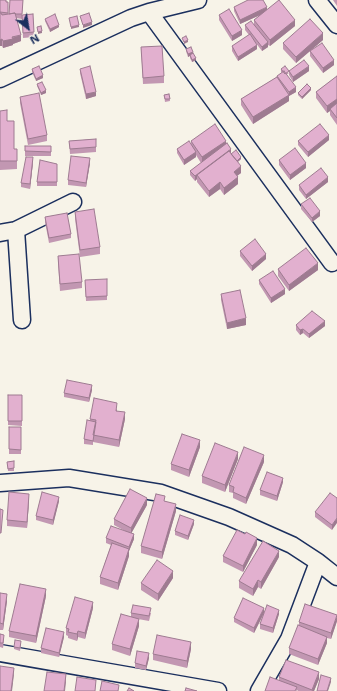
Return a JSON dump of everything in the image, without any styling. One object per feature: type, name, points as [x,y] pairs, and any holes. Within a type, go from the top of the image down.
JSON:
[{"type":"street","points":[[0,79],[131,18],[198,0]]},
{"type":"street","points":[[317,0],[337,25]]},
{"type":"street","points":[[149,12],[332,264]]},
{"type":"street","points":[[22,320],[8,231],[73,202]]},
{"type":"street","points":[[0,483],[69,478],[161,493],[229,517],[292,545],[318,562],[337,577]]},
{"type":"street","points":[[259,691],[289,639],[318,562]]},
{"type":"street","points":[[0,653],[218,691]]},
{"type":"building","points":[[0,0],[6,0],[6,2],[8,2],[8,13],[0,12]]},
{"type":"building","points":[[10,0],[23,0],[22,14],[9,14]]},
{"type":"building","points":[[248,0],[263,0],[267,7],[240,20],[234,7]]},
{"type":"building","points":[[279,0],[295,20],[270,40],[254,20]]},
{"type":"building","points":[[229,9],[242,30],[232,36],[219,15]]},
{"type":"building","points":[[0,13],[2,15],[15,13],[21,35],[12,37],[13,39],[3,41],[2,39],[0,40]]},
{"type":"building","points":[[89,13],[92,22],[83,25],[80,16]]},
{"type":"building","points":[[33,14],[34,32],[23,33],[22,15]]},
{"type":"building","points":[[55,14],[59,25],[50,29],[45,19]]},
{"type":"building","points":[[77,16],[79,25],[71,27],[69,18]]},
{"type":"building","points":[[310,19],[323,33],[296,57],[283,43]]},
{"type":"building","points":[[251,21],[268,42],[262,47],[245,25]]},
{"type":"building","points":[[41,26],[42,31],[38,32],[37,27]]},
{"type":"building","points":[[250,34],[257,45],[238,57],[232,46]]},
{"type":"building","points":[[186,36],[188,40],[184,42],[182,38]]},
{"type":"building","points":[[322,43],[334,60],[323,68],[310,51]]},
{"type":"building","points":[[162,46],[164,76],[143,78],[141,47]]},
{"type":"building","points":[[191,47],[193,52],[188,54],[186,49]]},
{"type":"building","points":[[193,53],[196,58],[192,60],[190,55]]},
{"type":"building","points":[[304,60],[309,66],[293,77],[289,71]]},
{"type":"building","points":[[39,66],[43,75],[36,79],[32,69]]},
{"type":"building","points":[[90,66],[96,92],[86,94],[80,69]]},
{"type":"building","points":[[285,66],[289,71],[285,74],[281,69]]},
{"type":"building","points":[[284,71],[296,87],[289,92],[277,76]]},
{"type":"building","points":[[337,76],[337,99],[327,106],[316,92]]},
{"type":"building","points":[[277,77],[289,95],[253,117],[241,99]]},
{"type":"building","points":[[42,82],[46,90],[41,93],[37,84]]},
{"type":"building","points":[[307,84],[311,88],[302,97],[298,93]]},
{"type":"building","points":[[39,93],[47,135],[28,139],[20,97]]},
{"type":"building","points":[[169,94],[170,99],[165,99],[164,95]]},
{"type":"building","points":[[337,103],[337,118],[330,109]]},
{"type":"building","points":[[7,110],[7,121],[14,121],[14,149],[17,149],[17,161],[0,161],[0,111]]},
{"type":"building","points":[[215,124],[226,141],[202,157],[191,141]]},
{"type":"building","points":[[320,124],[329,135],[308,152],[298,141]]},
{"type":"building","points":[[96,139],[96,147],[70,149],[69,141]]},
{"type":"building","points":[[189,141],[196,152],[184,160],[177,149]]},
{"type":"building","points":[[227,143],[231,149],[195,176],[190,171]]},
{"type":"building","points":[[25,146],[51,146],[51,152],[25,151]]},
{"type":"building","points":[[295,148],[306,163],[290,175],[279,160]]},
{"type":"building","points":[[236,150],[241,157],[237,161],[231,154]]},
{"type":"building","points":[[229,151],[241,166],[234,172],[238,177],[224,188],[220,182],[209,191],[197,175]]},
{"type":"building","points":[[71,156],[90,158],[86,183],[68,180]]},
{"type":"building","points":[[26,157],[33,157],[30,184],[21,183]]},
{"type":"building","points":[[40,160],[57,164],[57,182],[37,182]]},
{"type":"building","points":[[321,168],[328,177],[306,195],[299,185]]},
{"type":"building","points":[[310,198],[320,211],[312,218],[301,204]]},
{"type":"building","points":[[94,209],[100,247],[80,250],[75,212]]},
{"type":"building","points":[[67,213],[71,234],[49,238],[45,217]]},
{"type":"building","points":[[255,239],[266,254],[252,266],[240,251]]},
{"type":"building","points":[[306,248],[318,263],[289,285],[278,269]]},
{"type":"building","points":[[79,254],[82,282],[60,284],[58,256]]},
{"type":"building","points":[[273,271],[285,289],[271,298],[259,280]]},
{"type":"building","points":[[107,279],[107,296],[86,297],[85,280]]},
{"type":"building","points":[[240,290],[246,318],[227,323],[221,294]]},
{"type":"building","points":[[312,311],[325,321],[309,334],[303,329],[300,330],[296,325]]},
{"type":"building","points":[[67,380],[92,385],[89,398],[64,393]]},
{"type":"building","points":[[8,395],[22,395],[22,421],[8,421]]},
{"type":"building","points":[[94,398],[117,403],[116,411],[125,412],[119,440],[93,435],[96,420],[90,419]]},
{"type":"building","points":[[87,420],[96,422],[93,441],[84,439]]},
{"type":"building","points":[[9,427],[21,427],[21,450],[9,449]]},
{"type":"building","points":[[182,434],[200,440],[189,470],[171,464]]},
{"type":"building","points":[[215,443],[238,452],[225,485],[202,476]]},
{"type":"building","points":[[244,447],[264,455],[246,498],[233,492],[234,487],[229,485]]},
{"type":"building","points":[[14,461],[14,468],[8,469],[7,462]]},
{"type":"building","points":[[267,472],[283,478],[277,496],[260,490]]},
{"type":"building","points":[[130,489],[147,498],[131,528],[114,519]]},
{"type":"building","points":[[9,492],[29,494],[27,522],[7,520]]},
{"type":"building","points":[[42,492],[59,497],[53,520],[36,516]]},
{"type":"building","points":[[330,493],[337,498],[337,518],[332,525],[315,512]]},
{"type":"building","points":[[156,494],[165,496],[164,501],[176,504],[162,552],[141,546]]},
{"type":"building","points":[[0,509],[3,510],[1,533],[0,533]]},
{"type":"building","points":[[180,515],[194,520],[188,536],[175,531]]},
{"type":"building","points":[[111,526],[134,534],[129,547],[106,538]]},
{"type":"building","points":[[237,530],[245,534],[246,532],[257,538],[243,566],[223,556]]},
{"type":"building","points":[[263,541],[279,551],[261,582],[258,580],[253,589],[239,581]]},
{"type":"building","points":[[112,543],[129,549],[118,583],[100,577]]},
{"type":"building","points":[[157,560],[173,571],[158,594],[141,583]]},
{"type":"building","points":[[20,584],[46,589],[36,636],[9,631]]},
{"type":"building","points":[[0,593],[7,594],[3,624],[0,623]]},
{"type":"building","points":[[75,597],[93,602],[85,633],[78,631],[77,634],[68,632],[69,629],[66,628]]},
{"type":"building","points":[[243,598],[264,608],[254,628],[234,618]]},
{"type":"building","points":[[305,604],[337,615],[331,633],[299,622]]},
{"type":"building","points":[[133,605],[151,608],[149,616],[131,613]]},
{"type":"building","points":[[267,605],[279,610],[273,628],[260,624]]},
{"type":"building","points":[[121,614],[139,619],[130,649],[112,644]]},
{"type":"building","points":[[298,625],[327,637],[318,659],[289,648]]},
{"type":"building","points":[[46,628],[64,632],[59,653],[41,648]]},
{"type":"building","points":[[0,634],[4,635],[3,643],[0,643]]},
{"type":"building","points":[[157,635],[191,642],[187,661],[153,654]]},
{"type":"building","points":[[15,640],[21,641],[20,648],[14,647]]},
{"type":"building","points":[[137,651],[149,653],[146,666],[135,663]]},
{"type":"building","points":[[286,660],[319,672],[312,690],[279,677]]},
{"type":"building","points":[[0,666],[14,668],[11,691],[0,691]]},
{"type":"building","points":[[47,672],[66,674],[64,691],[44,691]]},
{"type":"building","points":[[321,675],[331,678],[327,691],[317,691]]},
{"type":"building","points":[[77,677],[96,680],[95,691],[75,691]]},
{"type":"building","points":[[270,677],[297,687],[295,691],[265,691]]},
{"type":"building","points":[[102,681],[119,685],[118,691],[100,691]]},
{"type":"building","points":[[129,688],[134,691],[127,691]]},
{"type":"building","points":[[186,688],[197,691],[185,691]]}]
